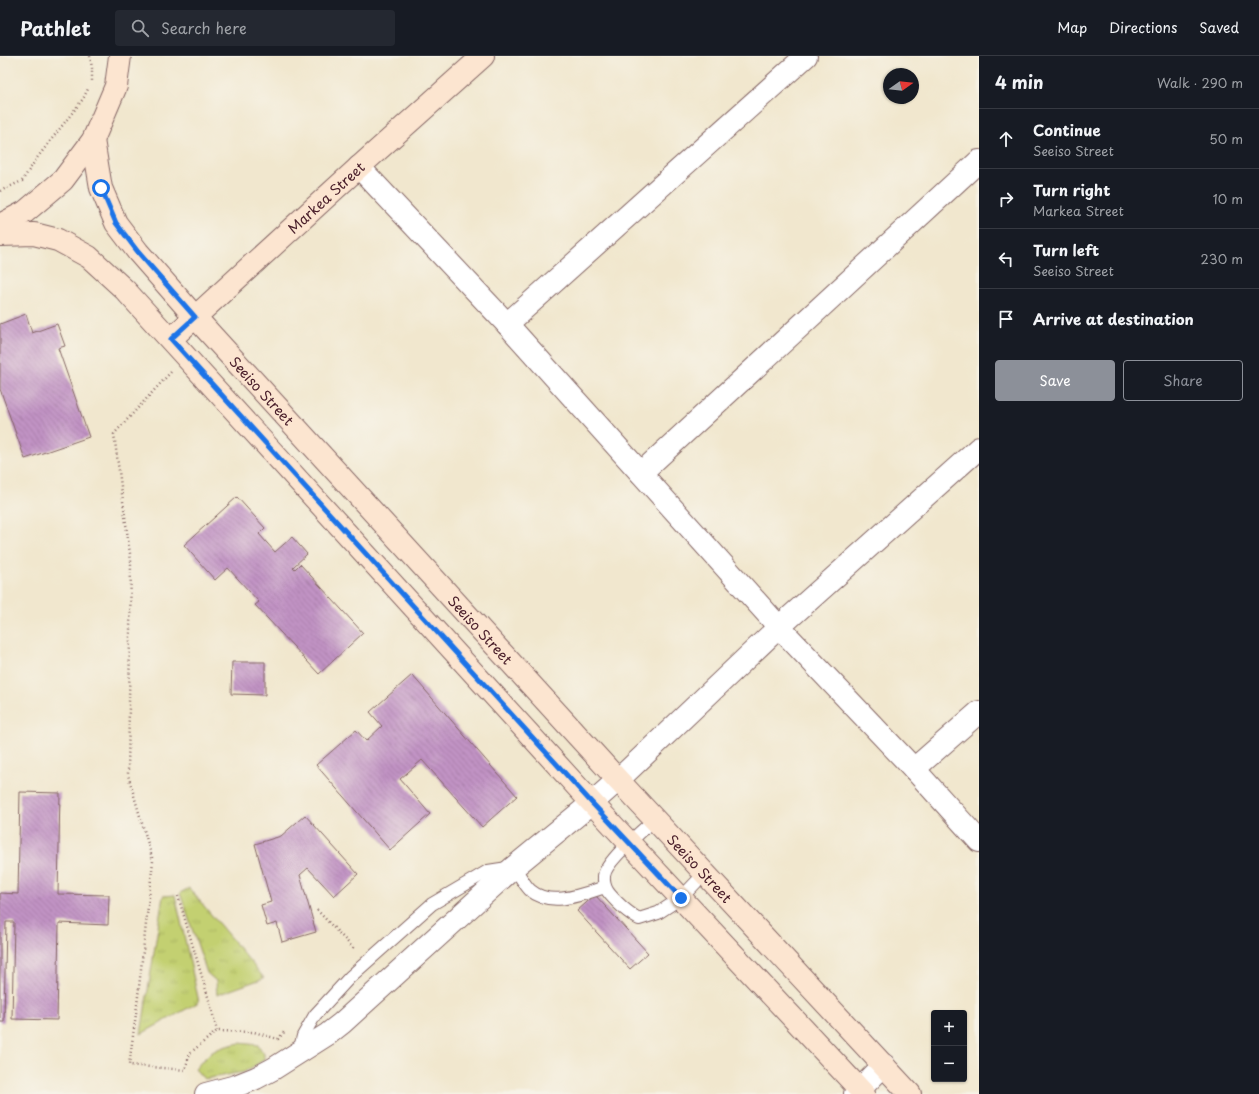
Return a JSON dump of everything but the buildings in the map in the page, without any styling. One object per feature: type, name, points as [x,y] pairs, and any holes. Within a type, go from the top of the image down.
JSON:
[{"type":"street","points":[[0,225],[25,212],[63,180],[93,140],[116,86],[120,56]]},
{"type":"street","name":"Markea Street","points":[[171,339],[483,56]]},
{"type":"street","points":[[507,324],[806,56]]},
{"type":"street","name":"Seeiso Street","points":[[93,140],[101,188],[116,223],[138,252],[195,317],[618,780],[910,1094]]},
{"type":"street","points":[[641,472],[979,161]]},
{"type":"street","points":[[359,168],[507,324],[779,627],[914,769],[979,841]]},
{"type":"street","points":[[0,234],[34,234],[58,240],[89,257],[125,290],[592,803],[860,1093],[884,1065]]},
{"type":"street","points":[[206,1094],[237,1090],[328,1034],[342,1023],[514,867],[618,780],[779,627],[979,448]]},
{"type":"street","points":[[914,769],[979,712]]},
{"type":"lane","points":[[655,819],[629,842],[616,856],[604,874],[605,887],[608,893],[631,915],[639,919],[658,913],[681,898],[705,873]]},
{"type":"lane","points":[[514,867],[530,890],[544,898],[562,899],[581,895],[605,887]]},
{"type":"path","points":[[0,191],[22,181],[37,158],[82,99],[92,82],[90,56]]},
{"type":"path","points":[[174,369],[114,434],[131,561],[128,775],[153,861],[129,1065],[185,1070],[190,1053],[217,1031],[254,1032],[278,1039],[289,1027]]},
{"type":"path","points":[[178,896],[217,1031]]},
{"type":"path","points":[[317,910],[356,952]]},
{"type":"green space","points":[[189,888],[264,978],[217,995],[216,981],[207,973],[180,893]]},
{"type":"green space","points":[[175,895],[199,1002],[141,1034],[163,896]]},
{"type":"green space","points":[[240,1043],[258,1045],[264,1054],[264,1060],[244,1072],[204,1079],[195,1069],[205,1058],[219,1048]]},
{"type":"route","points":[[101,188],[116,223],[138,252],[151,265],[195,317],[171,339],[592,803],[681,898]]}]
